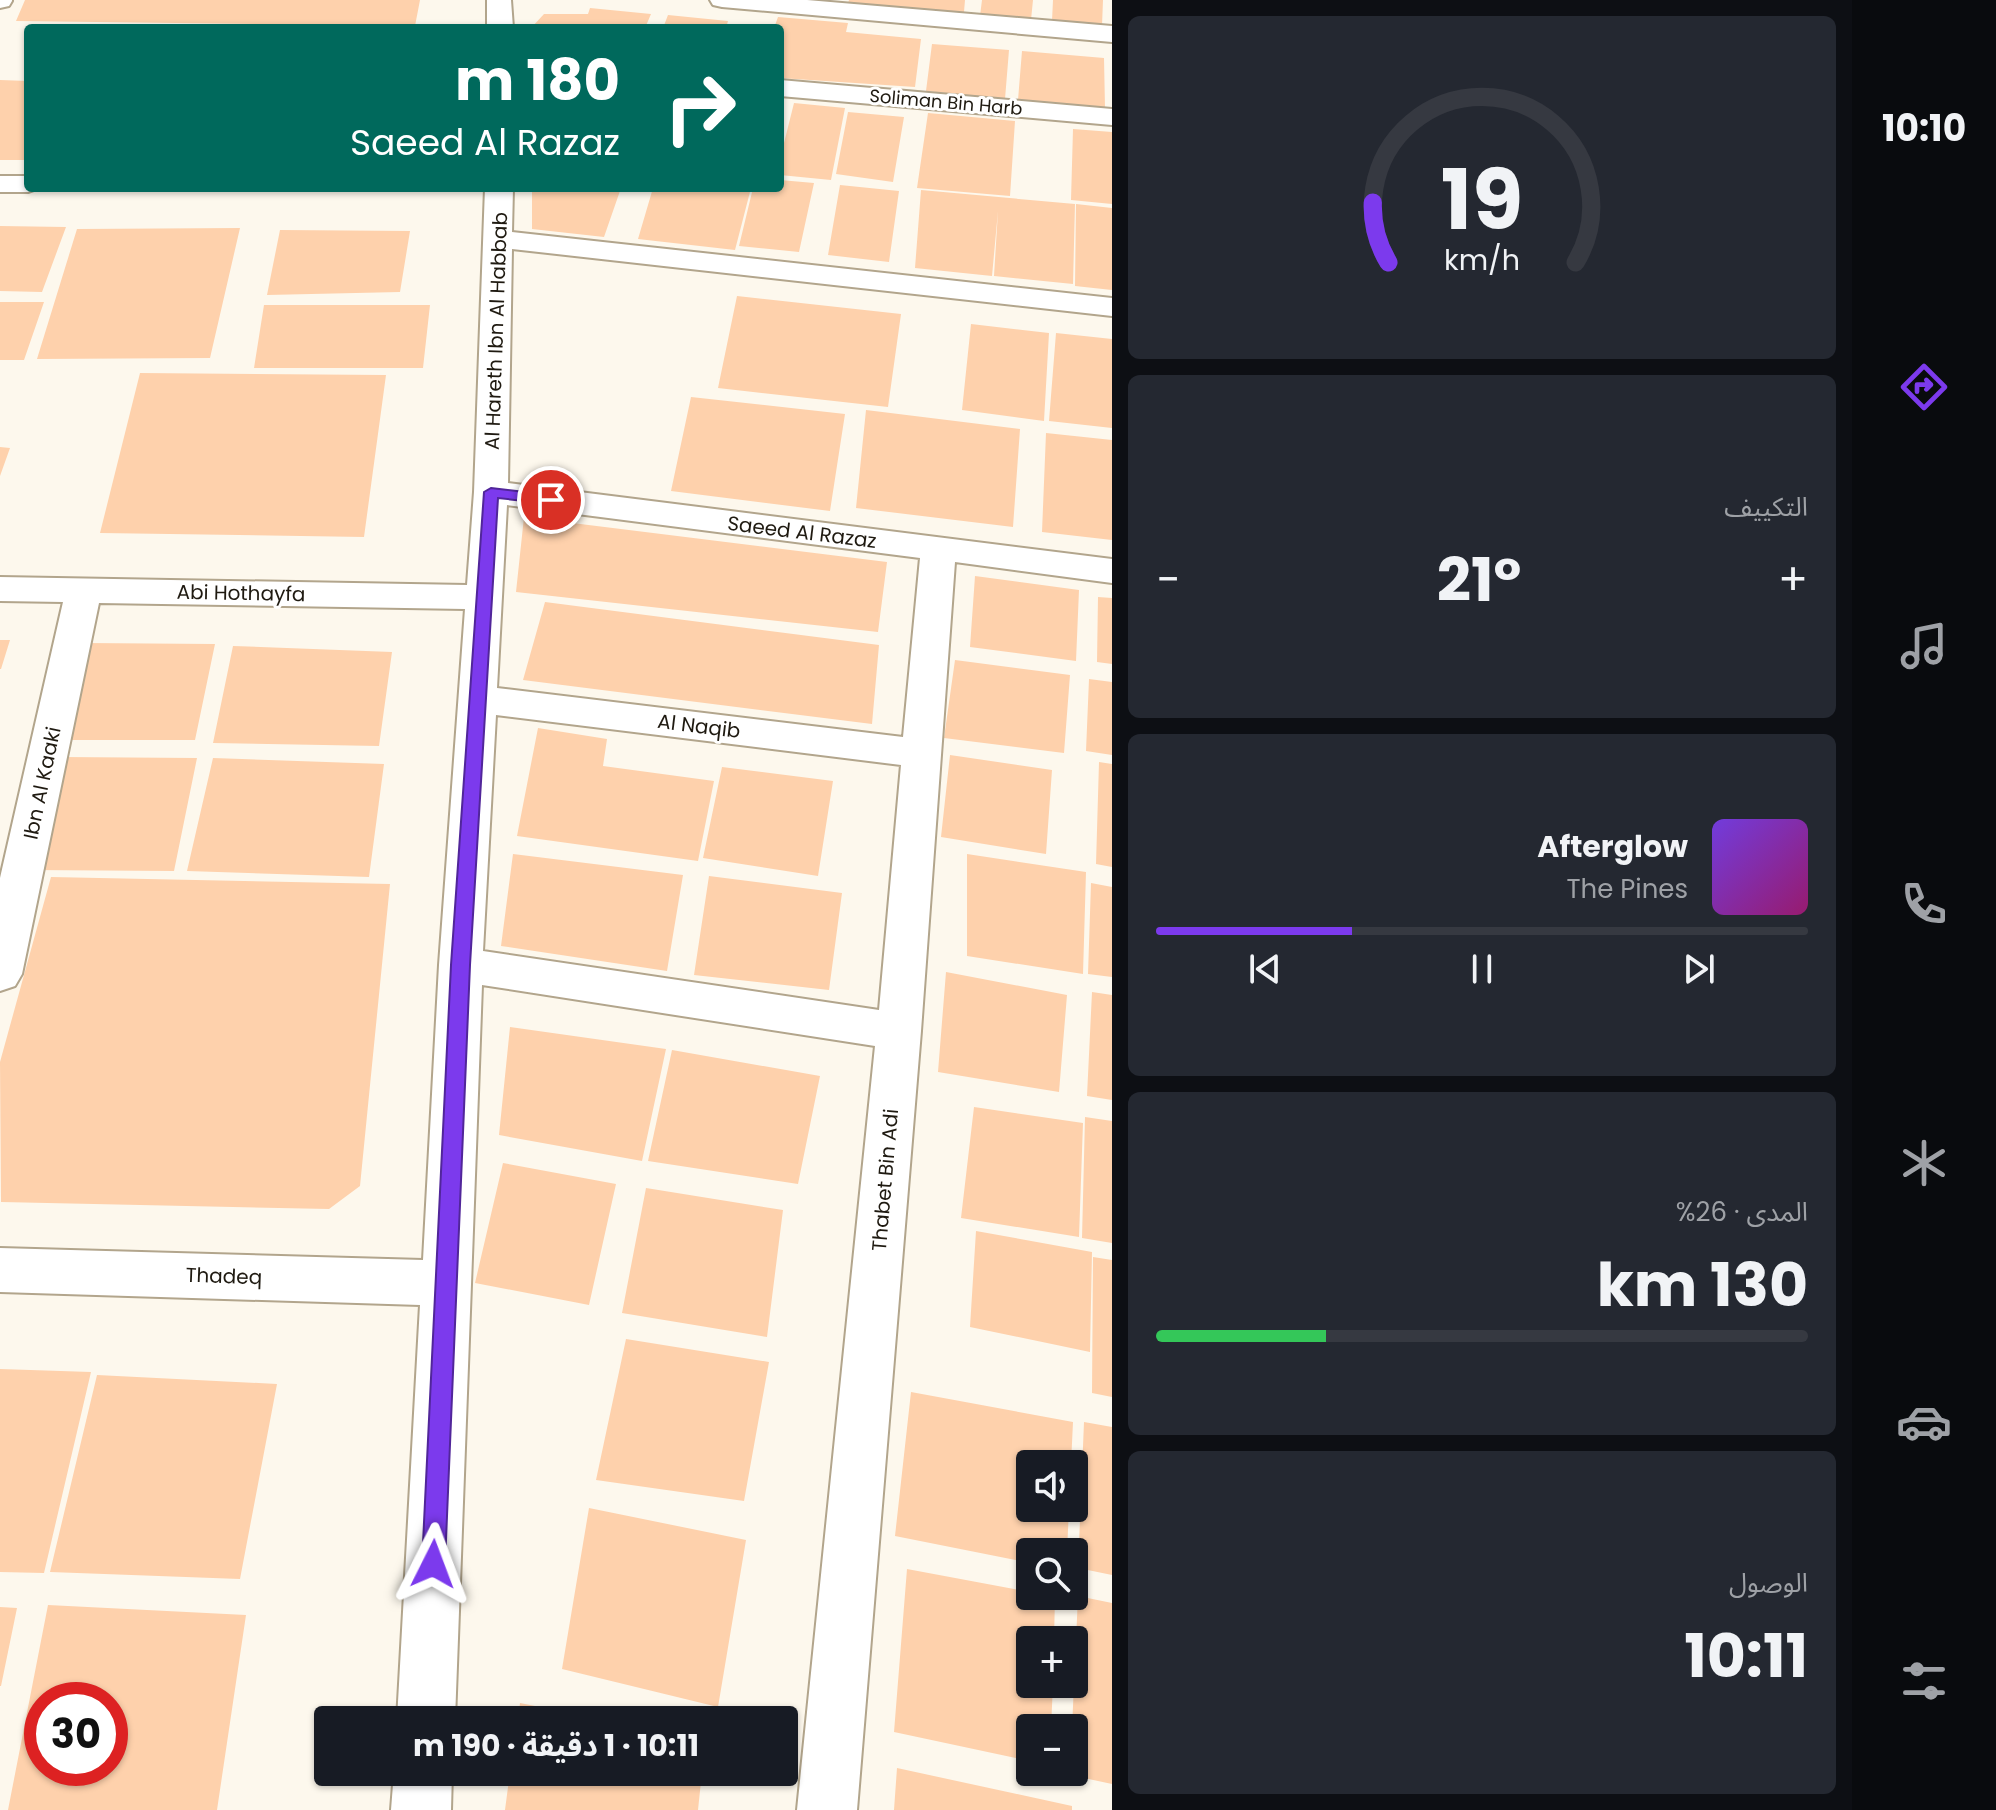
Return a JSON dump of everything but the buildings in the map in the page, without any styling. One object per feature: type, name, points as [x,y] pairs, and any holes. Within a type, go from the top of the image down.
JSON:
[{"type":"street","points":[[499,0],[500,24]]},
{"type":"street","points":[[722,0],[1112,34]]},
{"type":"street","name":"Soliman Bin Harb","points":[[784,88],[1112,117]]},
{"type":"street","points":[[0,184],[24,184]]},
{"type":"street","name":"Al Hareth Ibn Al Habbab","points":[[427,1706],[461,965],[491,492],[499,192]]},
{"type":"street","points":[[499,239],[1112,307]]},
{"type":"street","name":"Saeed Al Razaz","points":[[491,492],[1112,571]]},
{"type":"street","name":"Thabet Bin Adi","points":[[827,1810],[899,1031],[938,549]]},
{"type":"street","name":"Abi Hothayfa","points":[[0,589],[482,597]]},
{"type":"street","name":"Ibn Al Kaaki","points":[[0,974],[83,591]]},
{"type":"street","name":"Al Naqib","points":[[476,699],[921,753]]},
{"type":"street","points":[[461,965],[899,1031]]},
{"type":"street","name":"Thadeq","points":[[0,1270],[447,1283]]},
{"type":"street","points":[[421,1810],[422,1786]]},
{"type":"route","points":[[433,1564],[461,965],[491,492],[551,500]]}]
